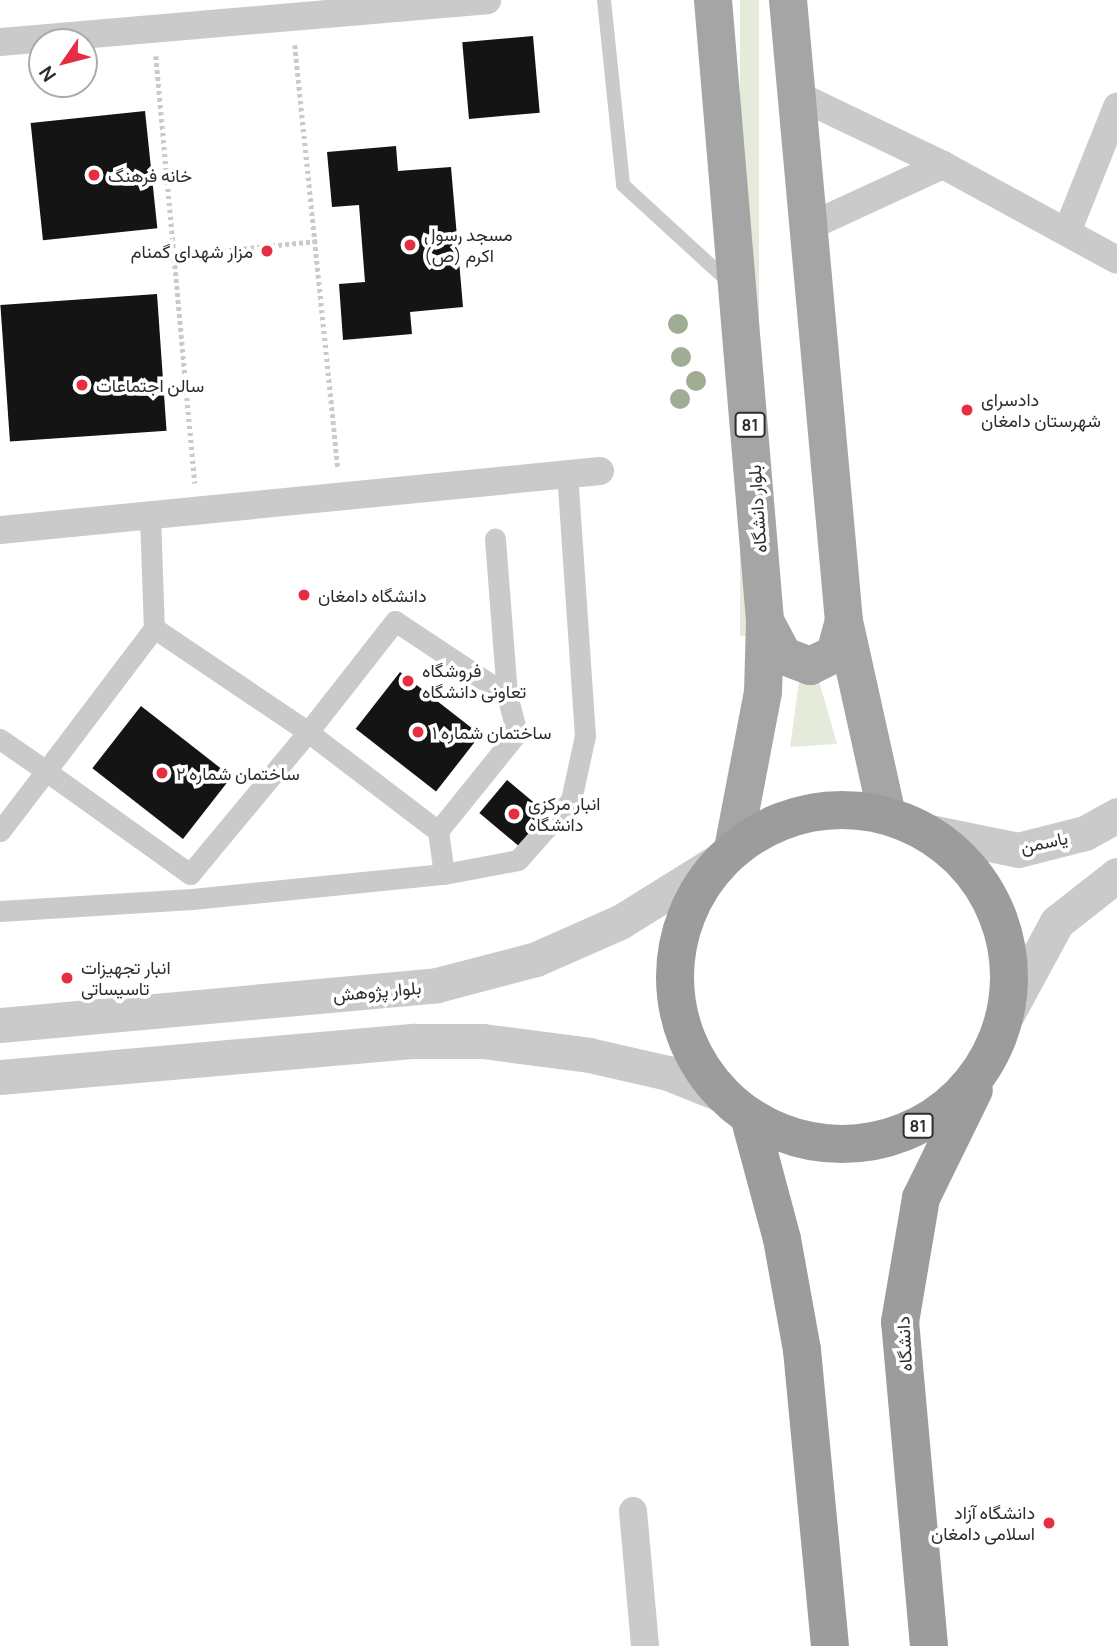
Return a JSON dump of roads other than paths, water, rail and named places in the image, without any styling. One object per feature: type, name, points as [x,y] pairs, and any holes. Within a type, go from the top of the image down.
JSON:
[{"type":"highway","name":"81","points":[[736,1105],[790,1136],[835,1144],[882,1140],[925,1124],[962,1096],[989,1059],[1005,1018],[1010,975],[1000,922],[987,892],[960,857],[925,831],[887,815],[847,809],[806,812],[767,826],[729,853],[698,891],[681,931],[674,975],[688,1039],[736,1105],[782,1239],[802,1350],[830,1646]]},
{"type":"highway","name":"دانشگاه","points":[[929,1646],[900,1322],[921,1198],[989,1059]]},
{"type":"main road","name":"بلوار دانشگاه","points":[[713,0],[740,292],[765,621],[762,692],[729,853]]},
{"type":"main road","points":[[788,0],[806,228],[844,621],[887,815]]},
{"type":"main road","points":[[765,621],[784,656],[810,666],[835,654],[844,621]]},
{"type":"street","points":[[0,43],[487,0]]},
{"type":"street","points":[[796,94],[943,164],[1117,260]]},
{"type":"street","points":[[1067,232],[1117,107]]},
{"type":"street","points":[[806,228],[943,164]]},
{"type":"street","points":[[0,530],[600,471]]},
{"type":"street","points":[[0,911],[192,899],[444,874],[518,860],[571,800],[585,736],[585,682],[567,475]]},
{"type":"street","points":[[0,831],[154,628],[150,516]]},
{"type":"street","points":[[438,831],[517,733],[507,695],[495,537]]},
{"type":"street","points":[[192,899],[190,874],[308,732],[395,621],[507,695]]},
{"type":"street","points":[[154,628],[308,732],[438,831],[444,874]]},
{"type":"street","points":[[0,739],[190,874]]},
{"type":"street","name":"یاسمن","points":[[925,831],[1018,850],[1085,833],[1117,815]]},
{"type":"street","name":"بلوار پژوهش","points":[[0,1025],[437,985],[536,959],[608,927],[729,853]]},
{"type":"street","points":[[1005,1018],[1057,922],[1117,875]]},
{"type":"street","points":[[0,1077],[414,1041],[483,1041],[615,1061],[668,1073],[736,1105]]},
{"type":"street","points":[[633,1511],[645,1646]]},
{"type":"lane","points":[[604,0],[623,185],[740,292]]},
{"type":"place","name":"خانه فرهنگ","points":[[94,175]]},
{"type":"place","name":"مسجد رسول اکرم (ص)","points":[[410,245]]},
{"type":"place","name":"مزار شهدای گمنام","points":[[267,251]]},
{"type":"place","name":"سالن اجتماعات","points":[[82,385]]},
{"type":"place","name":"دادسرای شهرستان دامغان","points":[[967,410]]},
{"type":"place","name":"دانشگاه دامغان","points":[[304,595]]},
{"type":"place","name":"فروشگاه تعاونی دانشگاه","points":[[408,681]]},
{"type":"place","name":"ساختمان شماره ۱","points":[[418,732]]},
{"type":"place","name":"ساختمان شماره ۲","points":[[162,773]]},
{"type":"place","name":"انبار مرکزی دانشگاه","points":[[514,814]]},
{"type":"place","name":"انبار تجهیزات تاسیساتی","points":[[67,978]]},
{"type":"place","name":"دانشگاه آزاد اسلامی دامغان","points":[[1049,1523]]}]
